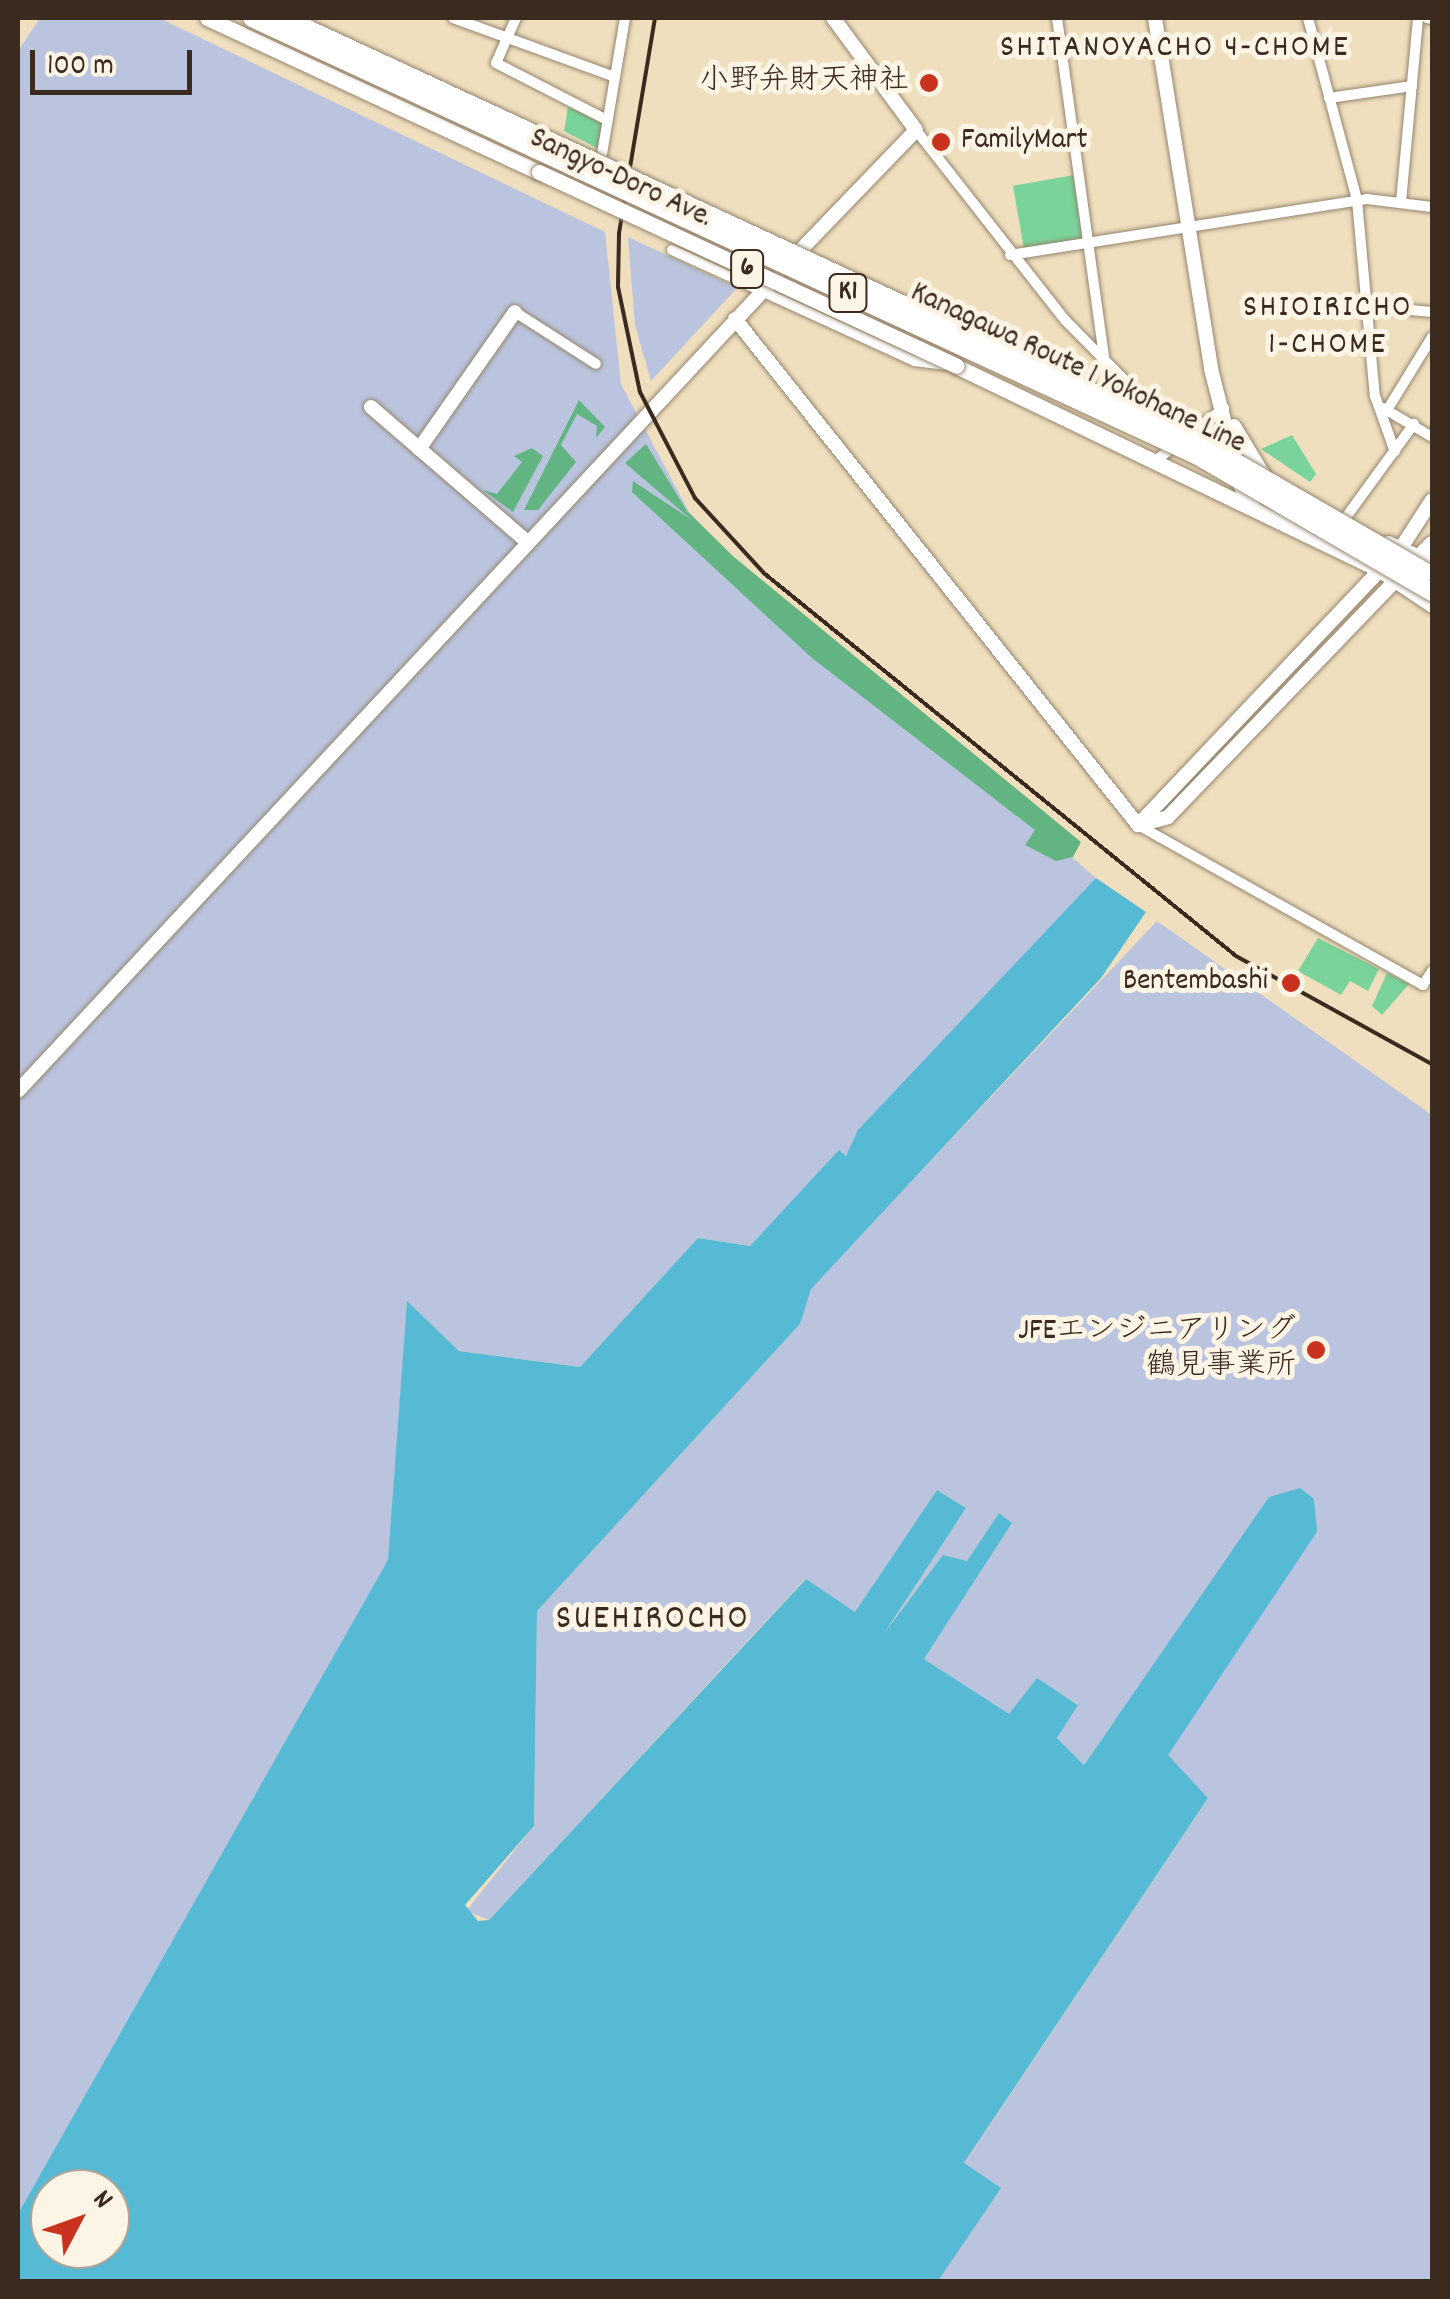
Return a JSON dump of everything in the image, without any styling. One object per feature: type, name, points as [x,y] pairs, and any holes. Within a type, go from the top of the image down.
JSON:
[{"type":"highway","name":"Kanagawa Route 1 Yokohane Line","points":[[252,18],[1198,456],[1432,592]]},
{"type":"highway","name":"Kanagawa Route 1 Yokohane Line","points":[[284,18],[1204,444],[1427,564]]},
{"type":"main road","name":"Sangyo-Doro Ave.","points":[[208,18],[1172,468],[1387,574],[1432,604]]},
{"type":"main road","name":"Sangyo-Doro Ave.","points":[[1172,468],[1242,486],[1401,548],[1427,564]]},
{"type":"street","points":[[256,40],[274,18]]},
{"type":"street","points":[[453,18],[504,42],[615,77]]},
{"type":"street","points":[[516,18],[496,63],[607,120]]},
{"type":"street","points":[[602,154],[626,18]]},
{"type":"street","points":[[833,18],[1010,256],[1105,363],[1183,439]]},
{"type":"street","points":[[1056,18],[1091,242],[1105,363]]},
{"type":"street","points":[[1155,18],[1188,226],[1224,408],[1242,486],[1256,510]]},
{"type":"street","points":[[1308,18],[1356,200],[1367,306],[1383,408],[1395,452]]},
{"type":"street","points":[[1401,202],[1418,18]]},
{"type":"street","points":[[1330,98],[1412,86]]},
{"type":"street","points":[[18,1091],[525,540],[916,130]]},
{"type":"street","points":[[1010,256],[1356,200],[1432,207]]},
{"type":"street","points":[[672,250],[914,362],[956,366]]},
{"type":"street","points":[[1367,306],[1432,312]]},
{"type":"street","points":[[419,449],[516,312],[596,364]]},
{"type":"street","points":[[736,319],[1138,825],[1422,985],[1432,972]]},
{"type":"street","points":[[1383,408],[1432,337]]},
{"type":"street","points":[[372,407],[525,540]]},
{"type":"street","points":[[1155,460],[1224,408]]},
{"type":"street","points":[[1224,408],[1269,483],[1296,508]]},
{"type":"street","points":[[1383,408],[1432,437]]},
{"type":"street","points":[[1341,524],[1414,424]]},
{"type":"street","points":[[1138,825],[1387,574],[1432,500]]},
{"type":"street","points":[[1387,574],[1427,564],[1432,542]]},
{"type":"shaded area","points":[[40,18],[159,18],[605,232],[621,384],[689,512],[765,591],[1096,878],[845,1156],[839,1151],[750,1246],[698,1238],[580,1367],[459,1351],[407,1302],[394,1558],[46,2169],[30,2169],[30,2198],[18,2219],[18,51]]},
{"type":"shaded area","points":[[628,237],[737,288],[651,381],[635,325]]},
{"type":"shaded area","points":[[1157,921],[1432,1115],[1432,2281],[938,2281],[1000,2188],[964,2164],[1208,1798],[1167,1755],[1317,1532],[1114,1721],[1084,1765],[1057,1738],[1078,1704],[1037,1679],[1009,1715],[924,1659],[1012,1523],[999,1513],[967,1561],[943,1556],[884,1632],[966,1508],[937,1490],[855,1612],[805,1579],[489,1920],[466,1911],[534,1826],[537,1611],[800,1324],[810,1289]]},
{"type":"green space","points":[[568,107],[604,122],[601,150],[564,131]]},
{"type":"green space","points":[[1074,175],[1085,240],[1024,251],[1013,186]]},
{"type":"green space","points":[[579,400],[605,427],[596,438],[597,426],[577,414],[561,445],[576,462],[538,510],[524,510]]},
{"type":"green space","points":[[1292,435],[1316,474],[1310,482],[1261,449]]},
{"type":"green space","points":[[646,444],[687,511],[734,557],[1081,842],[1073,857],[1056,861],[1025,845],[1035,830],[812,658],[632,492],[633,481],[692,520],[625,463]]},
{"type":"green space","points":[[532,448],[543,456],[513,512],[483,490],[497,494],[522,462],[514,456]]},
{"type":"green space","points":[[1318,938],[1379,969],[1368,991],[1350,981],[1341,995],[1298,971]]},
{"type":"green space","points":[[1387,973],[1409,984],[1382,1015],[1372,1006]]},
{"type":"water","points":[[1096,878],[1146,912],[1101,978],[811,1289],[800,1324],[537,1611],[534,1826],[465,1905],[478,1921],[489,1920],[806,1579],[855,1612],[937,1490],[966,1508],[885,1632],[943,1555],[967,1561],[999,1513],[1012,1523],[924,1659],[1009,1714],[1037,1678],[1078,1705],[1057,1738],[1084,1765],[1269,1497],[1300,1488],[1314,1499],[1317,1532],[1168,1755],[1208,1798],[964,2163],[1001,2188],[938,2281],[18,2281],[18,2214],[30,2193],[30,2269],[130,2269],[130,2169],[43,2169],[388,1560],[407,1301],[459,1351],[580,1367],[698,1238],[750,1246],[839,1150],[846,1156],[858,1130]]},
{"type":"railway","points":[[655,18],[619,234],[618,287],[640,392],[695,498],[765,574],[1236,956],[1432,1064]]},
{"type":"place","name":"小野弁財天神社","points":[[929,83]]},
{"type":"place","name":"FamilyMart","points":[[941,142]]},
{"type":"place","name":"Bentembashi","points":[[1291,983]]},
{"type":"place","name":"JFEエンジニアリング 鶴見事業所","points":[[1316,1350]]},
{"type":"district","name":"SHITANOYACHO 4-CHOME","points":[[1175,49]]},
{"type":"district","name":"SHIOIRICHO 1-CHOME","points":[[1328,328]]},
{"type":"district","name":"SUEHIROCHO","points":[[653,1620]]}]
